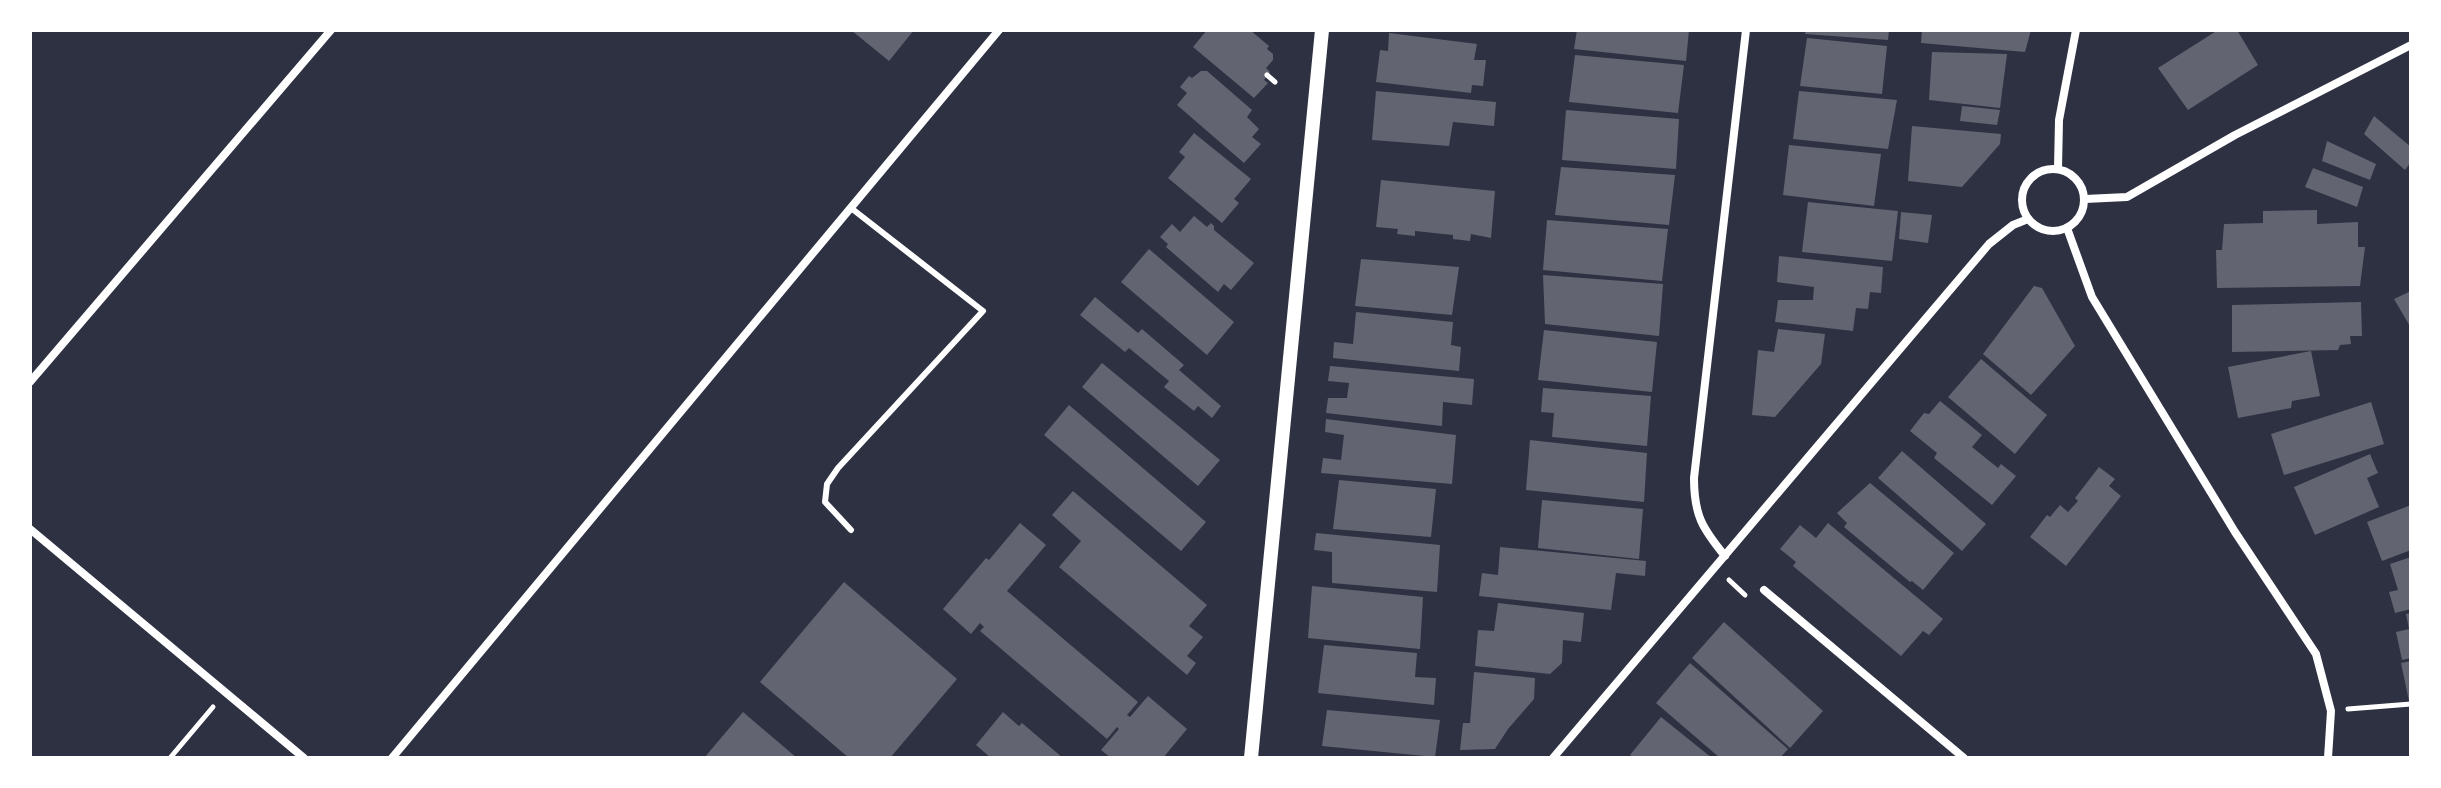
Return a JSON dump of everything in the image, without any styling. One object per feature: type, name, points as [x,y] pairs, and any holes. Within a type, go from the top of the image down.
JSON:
[{"type":"street","points":[[30,382],[331,30]]},
{"type":"street","points":[[392,758],[999,30]]},
{"type":"street","points":[[1251,758],[1322,30]]},
{"type":"street","points":[[1725,556],[1699,520],[1694,478],[1746,30]]},
{"type":"street","points":[[2058,168],[2059,120],[2076,30]]},
{"type":"street","points":[[2085,199],[2127,197],[2235,135],[2411,45]]},
{"type":"street","points":[[2058,168],[2077,179],[2085,199],[2080,216],[2067,228],[2046,231],[2028,219],[2022,201],[2026,183],[2040,171],[2058,168]]},
{"type":"street","points":[[1553,758],[1989,244],[2013,225],[2028,219]]},
{"type":"street","points":[[2067,228],[2092,297],[2235,532],[2316,654],[2331,711],[2328,758]]},
{"type":"street","points":[[30,529],[304,758]]},
{"type":"street","points":[[1764,590],[1964,758]]},
{"type":"lane","points":[[851,208],[983,311],[838,468],[827,484],[825,502],[851,530]]},
{"type":"path","points":[[1267,75],[1275,82]]},
{"type":"path","points":[[1714,568],[1747,597],[1764,590]]},
{"type":"path","points":[[170,758],[225,692]]},
{"type":"path","points":[[2369,707],[2411,704]]},
{"type":"building","points":[[851,30],[914,30],[889,61]]},
{"type":"building","points":[[1207,30],[1250,30],[1269,46],[1267,49],[1273,54],[1273,60],[1266,68],[1270,72],[1264,80],[1268,83],[1254,98],[1193,47]]},
{"type":"building","points":[[1577,30],[1689,30],[1686,61],[1574,49]]},
{"type":"building","points":[[1806,30],[1889,30],[1888,40],[1805,34]]},
{"type":"building","points":[[1922,30],[2031,30],[2025,52],[1921,43]]},
{"type":"building","points":[[2218,30],[2237,30],[2258,65],[2188,110],[2158,68]]},
{"type":"building","points":[[1389,33],[1477,44],[1474,60],[1486,60],[1483,86],[1472,85],[1471,93],[1376,82],[1380,50],[1388,51]]},
{"type":"building","points":[[1807,38],[1887,46],[1882,94],[1800,86]]},
{"type":"building","points":[[1932,52],[2007,54],[2000,108],[1929,100]]},
{"type":"building","points":[[1575,55],[1684,65],[1678,113],[1569,102]]},
{"type":"building","points":[[1201,71],[1207,71],[1252,110],[1247,117],[1259,129],[1252,137],[1261,144],[1244,163],[1177,105],[1187,93],[1180,87],[1189,76],[1192,78]]},
{"type":"building","points":[[1376,91],[1496,102],[1494,126],[1453,122],[1449,146],[1372,140]]},
{"type":"building","points":[[1799,91],[1897,100],[1888,149],[1793,139]]},
{"type":"building","points":[[1962,106],[2000,110],[1997,125],[1960,121]]},
{"type":"building","points":[[1566,110],[1679,119],[1676,169],[1562,160]]},
{"type":"building","points":[[2374,116],[2411,147],[2411,162],[2405,170],[2364,134]]},
{"type":"building","points":[[1912,126],[2001,134],[2000,144],[1962,187],[1908,181]]},
{"type":"building","points":[[1194,133],[1251,179],[1234,199],[1239,203],[1222,223],[1168,178],[1185,157],[1179,152]]},
{"type":"building","points":[[2327,141],[2376,164],[2370,180],[2322,161]]},
{"type":"building","points":[[1789,145],[1881,154],[1874,206],[1783,195]]},
{"type":"building","points":[[1561,167],[1675,175],[1669,225],[1555,215]]},
{"type":"building","points":[[2313,168],[2363,187],[2357,207],[2305,187]]},
{"type":"building","points":[[1381,180],[1495,191],[1491,238],[1471,234],[1470,241],[1453,239],[1453,235],[1415,231],[1415,236],[1397,234],[1398,229],[1376,227]]},
{"type":"building","points":[[1808,202],[1898,211],[1892,261],[1802,252]]},
{"type":"building","points":[[2317,210],[2317,224],[2358,222],[2358,247],[2365,247],[2360,286],[2217,288],[2216,250],[2222,250],[2224,224],[2263,223],[2263,211]]},
{"type":"building","points":[[1901,212],[1932,215],[1928,243],[1899,239]]},
{"type":"building","points":[[1194,216],[1207,227],[1211,223],[1214,230],[1254,263],[1231,290],[1224,284],[1218,292],[1166,247],[1168,244],[1160,237],[1172,224],[1180,232]]},
{"type":"building","points":[[1547,220],[1668,229],[1662,281],[1543,270]]},
{"type":"building","points":[[1149,249],[1234,322],[1207,355],[1121,282]]},
{"type":"building","points":[[1779,256],[1883,267],[1881,293],[1870,292],[1868,309],[1856,308],[1853,331],[1775,322],[1778,300],[1813,300],[1814,287],[1777,282]]},
{"type":"building","points":[[1361,259],[1459,267],[1452,315],[1355,306]]},
{"type":"building","points":[[1543,275],[1663,284],[1659,336],[1545,324]]},
{"type":"building","points":[[2034,286],[2042,288],[2075,346],[2031,395],[1983,354]]},
{"type":"building","points":[[2411,291],[2411,328],[2394,299]]},
{"type":"building","points":[[1095,297],[1138,333],[1142,329],[1184,365],[1179,370],[1221,406],[1212,418],[1198,406],[1194,411],[1164,387],[1169,381],[1129,348],[1125,352],[1080,315]]},
{"type":"building","points":[[2361,302],[2362,336],[2350,336],[2351,344],[2340,345],[2338,350],[2232,352],[2232,305]]},
{"type":"building","points":[[1356,312],[1453,322],[1451,345],[1461,347],[1459,371],[1333,358],[1334,342],[1353,344]]},
{"type":"building","points":[[1778,329],[1825,334],[1821,364],[1775,417],[1752,415],[1758,350],[1774,352]]},
{"type":"building","points":[[1544,330],[1657,342],[1652,392],[1538,380]]},
{"type":"building","points":[[2311,351],[2320,396],[2292,401],[2291,408],[2238,418],[2228,367]]},
{"type":"building","points":[[1981,359],[2047,415],[2015,454],[1948,397]]},
{"type":"building","points":[[1102,363],[1220,460],[1198,486],[1082,387]]},
{"type":"building","points":[[1330,366],[1474,379],[1472,405],[1443,402],[1442,426],[1326,413],[1328,398],[1347,398],[1349,383],[1328,381]]},
{"type":"building","points":[[1543,388],[1651,396],[1647,446],[1552,437],[1554,413],[1541,412]]},
{"type":"building","points":[[1940,401],[1982,435],[1972,447],[1998,468],[2001,464],[2016,476],[1992,505],[1934,458],[1937,453],[1910,431],[1924,413],[1929,414]]},
{"type":"building","points":[[2371,402],[2384,444],[2284,475],[2271,434]]},
{"type":"building","points":[[1069,405],[1206,522],[1181,551],[1044,435]]},
{"type":"building","points":[[1326,419],[1456,435],[1452,484],[1321,473],[1323,458],[1341,460],[1344,435],[1325,432]]},
{"type":"building","points":[[1530,440],[1647,453],[1644,502],[1526,490]]},
{"type":"building","points":[[1902,451],[1986,524],[1962,551],[1878,478]]},
{"type":"building","points":[[2370,454],[2378,473],[2367,478],[2379,507],[2315,535],[2294,487]]},
{"type":"building","points":[[2099,467],[2115,479],[2109,486],[2121,496],[2066,566],[2030,537],[2047,515],[2050,517],[2060,505],[2068,512]]},
{"type":"building","points":[[1339,480],[1436,489],[1431,537],[1333,529]]},
{"type":"building","points":[[1870,483],[1954,553],[1923,590],[1844,527],[1847,523],[1837,513]]},
{"type":"building","points":[[1073,491],[1207,605],[1189,626],[1203,637],[1187,656],[1196,663],[1187,675],[1059,567],[1081,541],[1052,515]]},
{"type":"building","points":[[1542,500],[1643,509],[1639,559],[1538,548]]},
{"type":"building","points":[[2411,505],[2411,550],[2382,561],[2367,522]]},
{"type":"building","points":[[1020,523],[1046,545],[1007,591],[1138,702],[1127,715],[1130,717],[1148,696],[1187,729],[1163,758],[1111,758],[1101,750],[1119,729],[1117,727],[1107,739],[980,631],[984,627],[980,623],[971,634],[943,609]]},
{"type":"building","points":[[1828,523],[1943,619],[1929,635],[1923,631],[1901,656],[1793,566],[1796,562],[1780,549],[1800,525],[1816,538]]},
{"type":"building","points":[[1316,533],[1440,545],[1437,592],[1332,583],[1332,552],[1314,550]]},
{"type":"building","points":[[1500,547],[1646,561],[1645,576],[1616,573],[1611,610],[1479,596],[1482,573],[1498,575]]},
{"type":"building","points":[[2411,557],[2411,609],[2395,613],[2389,592],[2398,590],[2390,564]]},
{"type":"building","points":[[844,582],[957,679],[890,758],[849,758],[760,682]]},
{"type":"building","points":[[1312,586],[1423,597],[1420,649],[1308,638]]},
{"type":"building","points":[[1498,603],[1584,613],[1581,642],[1563,640],[1562,663],[1550,674],[1475,666],[1478,630],[1494,631]]},
{"type":"building","points":[[2411,613],[2411,658],[2402,660],[2396,632],[2409,629],[2406,614]]},
{"type":"building","points":[[1724,622],[1823,711],[1790,748],[1692,658]]},
{"type":"building","points":[[1324,645],[1417,653],[1415,677],[1436,678],[1434,705],[1318,693]]},
{"type":"building","points":[[2411,661],[2411,706],[2410,706],[2401,663]]},
{"type":"building","points":[[1690,663],[1788,749],[1780,758],[1720,758],[1656,703]]},
{"type":"building","points":[[1474,672],[1535,678],[1534,699],[1495,749],[1460,750],[1463,723],[1470,723]]},
{"type":"building","points":[[1327,710],[1440,720],[1435,757],[1322,746]]},
{"type":"building","points":[[743,712],[797,758],[704,758]]},
{"type":"building","points":[[1003,712],[1019,726],[1022,723],[1063,758],[991,758],[976,745]]},
{"type":"building","points":[[1661,717],[1712,758],[1634,758],[1630,755]]}]
